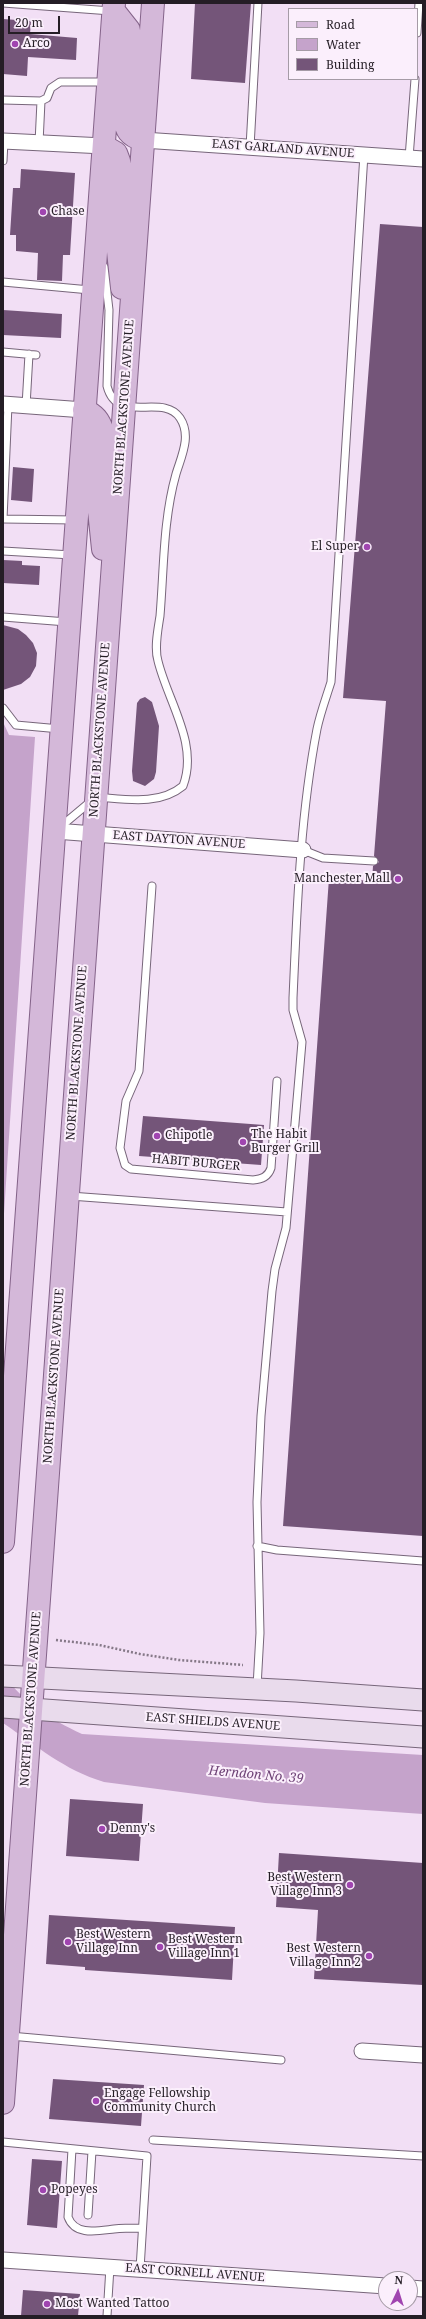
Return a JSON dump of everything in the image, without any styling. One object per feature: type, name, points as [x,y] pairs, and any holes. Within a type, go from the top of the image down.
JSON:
[{"type":"main road","name":"NORTH BLACKSTONE AVENUE","points":[[3,2103],[32,1677],[152,3]]},
{"type":"main road","points":[[114,7],[129,30],[123,116],[125,126],[131,135],[143,140]]},
{"type":"main road","points":[[3,1542],[114,7]]},
{"type":"main road","points":[[104,146],[116,153],[121,169],[118,250],[128,341]]},
{"type":"main road","points":[[84,410],[94,414],[100,422],[103,432],[99,510],[109,606]]},
{"type":"main road","points":[[3,1676],[256,1689],[423,1700]]},
{"type":"main road","name":"EAST SHIELDS AVENUE","points":[[3,1707],[423,1737]]},
{"type":"street","name":"EAST GARLAND AVENUE","points":[[143,140],[416,158]]},
{"type":"street","points":[[3,141],[104,146]]},
{"type":"street","points":[[6,404],[84,410]]},
{"type":"street","name":"EAST DAYTON AVENUE","points":[[55,831],[303,850]]},
{"type":"street","points":[[362,2051],[423,2055]]},
{"type":"street","name":"EAST CORNELL AVENUE","points":[[3,2260],[378,2285]]},
{"type":"lane","points":[[3,3],[114,7]]},
{"type":"lane","points":[[250,147],[258,3]]},
{"type":"lane","points":[[415,80],[416,158]]},
{"type":"lane","points":[[3,100],[41,101],[47,98],[51,88],[60,82],[108,82]]},
{"type":"lane","points":[[39,143],[41,101]]},
{"type":"lane","points":[[3,141],[3,161]]},
{"type":"lane","points":[[256,1689],[260,1634],[257,1546],[258,1459],[272,1291],[276,1263],[286,1228],[302,1042],[293,1010],[293,998],[303,850],[307,797],[318,728],[330,682],[364,154]]},
{"type":"lane","points":[[55,831],[96,797],[154,799],[167,797],[183,786],[188,765],[185,740],[157,660],[166,535],[172,492],[184,450],[184,432],[180,418],[169,409],[124,407],[114,401],[107,386],[109,310],[99,209]]},
{"type":"lane","points":[[3,282],[93,290]]},
{"type":"lane","points":[[3,352],[33,355],[26,406]]},
{"type":"lane","points":[[6,404],[3,519],[77,520]]},
{"type":"lane","points":[[3,551],[74,556]]},
{"type":"lane","points":[[3,617],[70,622]]},
{"type":"lane","points":[[3,708],[16,725],[62,730]]},
{"type":"lane","points":[[303,850],[323,858],[374,861]]},
{"type":"lane","name":"HABIT BURGER","points":[[152,886],[139,1071],[126,1101],[120,1148],[124,1165],[131,1169],[253,1180],[262,1179],[269,1174],[271,1168],[277,1081]]},
{"type":"lane","points":[[67,1196],[287,1212]]},
{"type":"lane","points":[[257,1546],[277,1550],[423,1561]]},
{"type":"lane","points":[[8,2036],[281,2060]]},
{"type":"lane","points":[[153,2140],[423,2156]]},
{"type":"lane","points":[[3,2142],[147,2156],[140,2269]]},
{"type":"lane","points":[[72,2149],[68,2217],[70,2225],[77,2229],[100,2232],[114,2229],[142,2228]]},
{"type":"lane","points":[[88,2215],[92,2151]]},
{"type":"lane","points":[[107,2316],[110,2267]]},
{"type":"path","points":[[55,1640],[99,1645],[140,1654],[179,1660],[243,1665]]},
{"type":"water","points":[[3,722],[9,735],[35,737],[3,1229]]},
{"type":"water","name":"Herndon No. 39","points":[[3,1675],[29,1702],[49,1716],[82,1734],[423,1755],[423,1814],[265,1803],[104,1782],[63,1764],[3,1723]]},
{"type":"building","points":[[195,3],[251,3],[245,83],[191,79]]},
{"type":"building","points":[[3,19],[31,21],[30,34],[77,38],[76,60],[28,57],[27,76],[3,74]]},
{"type":"building","points":[[21,169],[75,173],[70,255],[63,255],[62,281],[37,280],[38,253],[16,251],[16,235],[10,235],[13,188],[20,188]]},
{"type":"building","name":"Manchester Mall","points":[[380,224],[423,227],[423,1536],[283,1526],[329,878],[372,881],[373,866],[379,862],[374,856],[386,701],[343,698]]},
{"type":"building","points":[[3,310],[62,314],[61,338],[3,335]]},
{"type":"building","points":[[13,467],[34,469],[32,502],[11,500]]},
{"type":"building","points":[[3,560],[22,561],[22,565],[40,566],[39,585],[3,583]]},
{"type":"building","points":[[3,625],[18,629],[26,635],[33,643],[37,653],[36,666],[30,677],[21,684],[3,690]]},
{"type":"building","points":[[145,697],[152,702],[159,726],[156,772],[154,779],[145,786],[133,781],[132,771],[137,703],[140,699]]},
{"type":"building","points":[[143,1116],[264,1125],[261,1165],[139,1156]]},
{"type":"building","points":[[70,1799],[143,1804],[139,1861],[66,1856]]},
{"type":"building","points":[[279,1853],[423,1863],[423,1985],[314,1979],[318,1910],[276,1907]]},
{"type":"building","name":"Best Western Village Inn 1","points":[[49,1915],[235,1927],[232,1980],[85,1970],[85,1967],[46,1964]]},
{"type":"building","points":[[53,2079],[144,2085],[141,2126],[49,2119]]},
{"type":"building","points":[[32,2159],[62,2161],[57,2228],[27,2225]]},
{"type":"building","points":[[23,2290],[80,2294],[78,2316],[21,2316]]},
{"type":"place","name":"Arco","points":[[15,44]]},
{"type":"place","name":"Chase","points":[[43,212]]},
{"type":"place","name":"El Super","points":[[367,547]]},
{"type":"place","name":"Manchester Mall","points":[[398,879]]},
{"type":"place","name":"Chipotle","points":[[157,1136]]},
{"type":"place","name":"The Habit Burger Grill","points":[[243,1142]]},
{"type":"place","name":"Denny's","points":[[102,1829]]},
{"type":"place","name":"Best Western Village Inn 3","points":[[350,1885]]},
{"type":"place","name":"Best Western Village Inn","points":[[68,1942]]},
{"type":"place","name":"Best Western Village Inn 1","points":[[160,1947]]},
{"type":"place","name":"Best Western Village Inn 2","points":[[369,1956]]},
{"type":"place","name":"Engage Fellowship Community Church","points":[[96,2101]]},
{"type":"place","name":"Popeyes","points":[[43,2190]]},
{"type":"place","name":"Most Wanted Tattoo","points":[[47,2304]]}]
